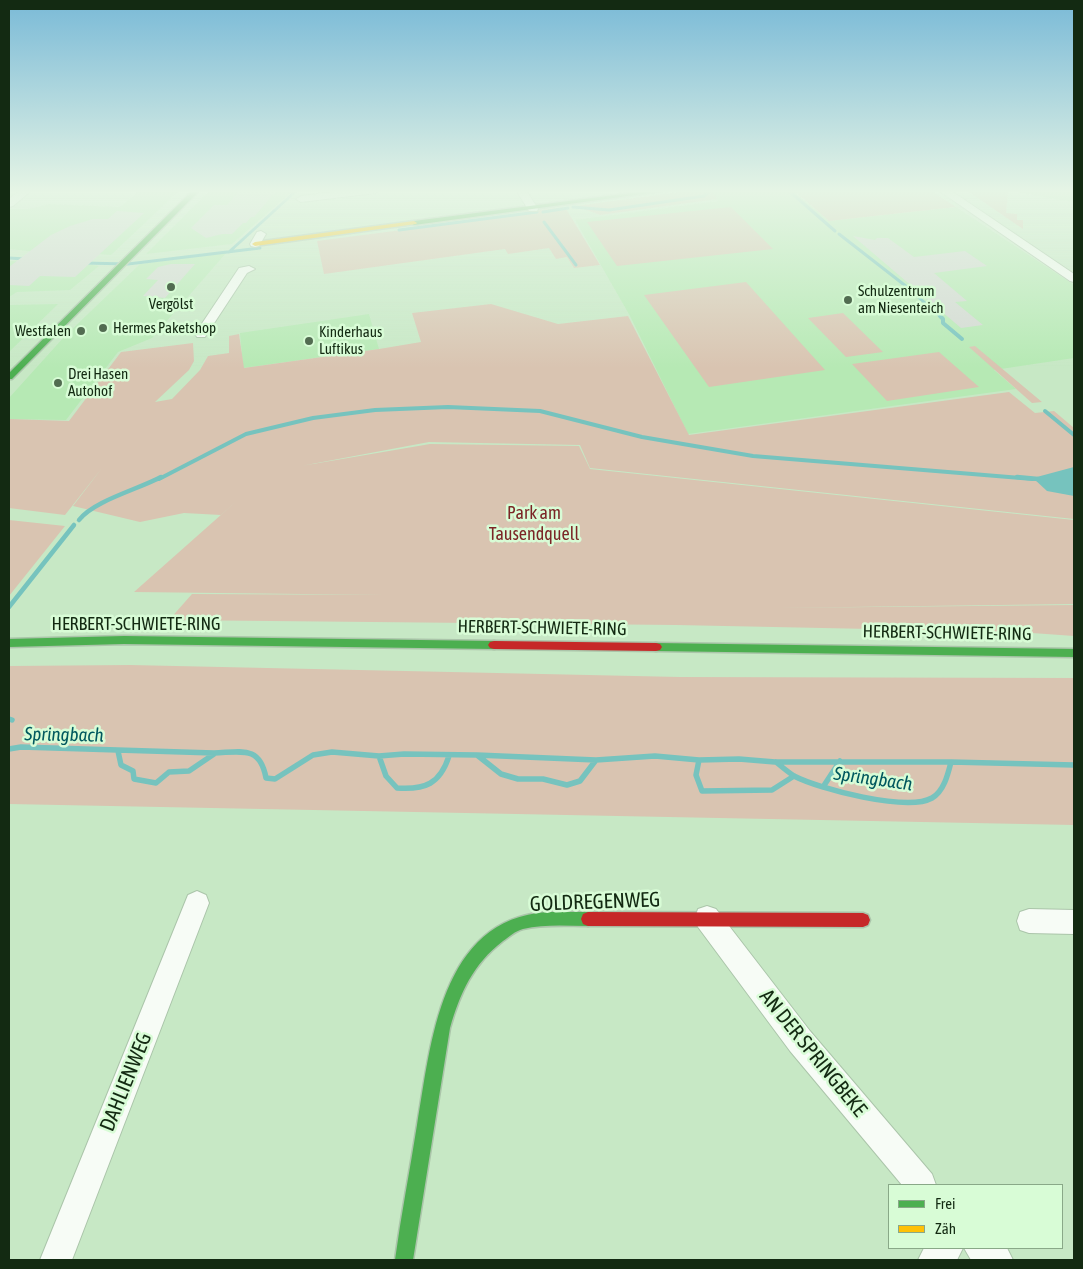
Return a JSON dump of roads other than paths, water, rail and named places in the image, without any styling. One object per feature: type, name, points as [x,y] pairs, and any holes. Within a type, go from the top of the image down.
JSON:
[{"type":"main road","points":[[9,377],[136,249]]},
{"type":"main road","name":"HERBERT-SCHWIETE-RING","points":[[9,643],[124,640],[1074,654]]},
{"type":"main road","name":"GOLDREGENWEG","points":[[404,1260],[442,1028],[452,993],[472,957],[492,939],[520,922],[556,919],[863,920]]},
{"type":"street","points":[[1029,249],[1074,280]]},
{"type":"street","points":[[201,334],[243,270],[249,269]]},
{"type":"street","name":"DAHLIENWEG","points":[[56,1260],[197,903]]},
{"type":"street","name":"AN DER SPRINGBEKE","points":[[707,918],[800,1041],[920,1184]]},
{"type":"street","points":[[1028,921],[1074,922]]},
{"type":"street","points":[[934,1260],[946,1249]]},
{"type":"street","points":[[981,1249],[996,1260]]},
{"type":"water","points":[[1074,467],[1074,496],[1047,491],[1033,478]]},
{"type":"waterway","points":[[229,252],[250,249]]},
{"type":"waterway","points":[[564,249],[576,265]]},
{"type":"waterway","points":[[859,249],[907,287],[942,318]]},
{"type":"waterway","points":[[84,263],[128,264],[229,252]]},
{"type":"waterway","points":[[9,258],[26,259]]},
{"type":"waterway","points":[[942,318],[943,323],[962,339]]},
{"type":"waterway","points":[[159,479],[246,434],[313,418],[375,410],[448,407],[540,411],[642,437],[753,456],[1033,479]]},
{"type":"waterway","points":[[1045,411],[1074,435]]},
{"type":"waterway","points":[[79,520],[86,513],[105,501],[161,477]]},
{"type":"waterway","points":[[1017,477],[1038,479]]},
{"type":"waterway","points":[[9,607],[74,525]]},
{"type":"waterway","name":"Springbach","points":[[9,749],[21,747],[214,753],[241,752],[254,755],[263,767],[266,778],[275,779],[313,755],[332,752],[379,756]]},
{"type":"waterway","name":"Springbach","points":[[118,751],[121,765],[133,771],[134,779],[156,783],[169,772],[189,771],[214,754]]},
{"type":"waterway","name":"Springbach","points":[[379,756],[404,754],[477,755]]},
{"type":"waterway","name":"Springbach","points":[[477,755],[596,760]]},
{"type":"waterway","name":"Springbach","points":[[477,755],[501,774],[518,779],[543,779],[567,785],[580,781],[596,760]]},
{"type":"waterway","name":"Springbach","points":[[379,756],[386,776],[397,788],[416,788],[430,783],[441,773],[449,756]]},
{"type":"waterway","name":"Springbach","points":[[596,760],[655,756],[699,760]]},
{"type":"waterway","name":"Springbach","points":[[699,760],[739,759],[776,762]]},
{"type":"waterway","points":[[699,760],[696,775],[702,791],[772,790],[794,776]]},
{"type":"waterway","name":"Springbach","points":[[776,762],[839,762]]},
{"type":"waterway","name":"Springbach","points":[[776,762],[794,776]]},
{"type":"waterway","points":[[823,787],[839,762]]},
{"type":"waterway","name":"Springbach","points":[[839,762],[951,762]]},
{"type":"waterway","name":"Springbach","points":[[823,787],[884,801],[920,802],[932,798],[940,791],[951,762]]},
{"type":"waterway","name":"Springbach","points":[[951,762],[1074,765]]},
{"type":"waterway","name":"Springbach","points":[[794,776],[823,787]]},
{"type":"place","name":"Vergölst","points":[[171,287]]},
{"type":"place","name":"Schulzentrum am Niesenteich","points":[[848,300]]},
{"type":"place","name":"Hermes Paketshop","points":[[103,328]]},
{"type":"place","name":"Westfalen","points":[[81,331]]},
{"type":"place","name":"Kinderhaus Luftikus","points":[[309,341]]},
{"type":"place","name":"Drei Hasen Autohof","points":[[58,383]]},
{"type":"park label","name":"Park am Tausendquell","points":[[534,523]]}]
